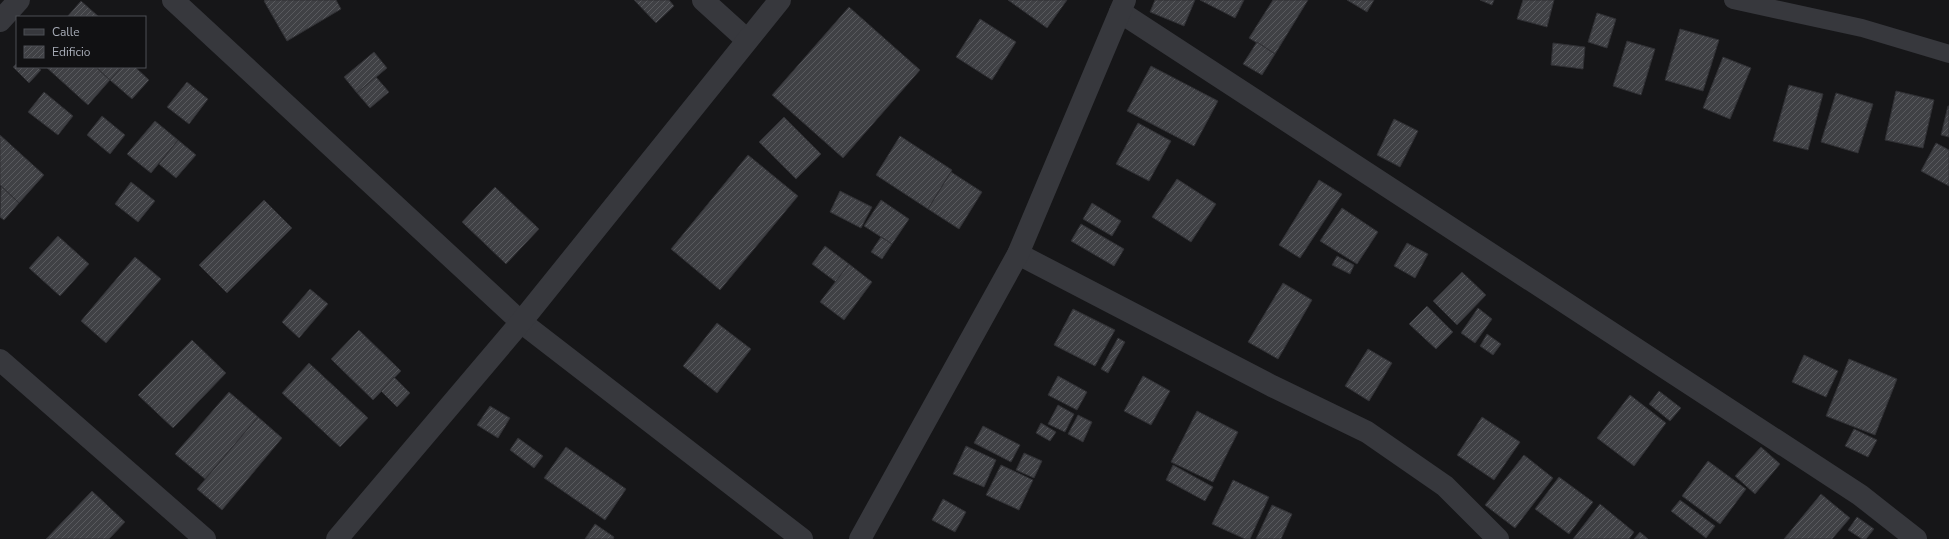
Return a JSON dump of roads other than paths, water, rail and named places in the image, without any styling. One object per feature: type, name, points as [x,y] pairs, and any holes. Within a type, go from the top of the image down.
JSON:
[{"type":"street","points":[[0,21],[19,0]]},
{"type":"street","points":[[173,0],[521,322],[802,539]]},
{"type":"street","points":[[702,0],[747,40]]},
{"type":"street","points":[[337,539],[521,322],[780,0]]},
{"type":"street","points":[[860,539],[1018,254],[1122,6],[1860,495],[1916,539]]},
{"type":"street","points":[[1018,254],[1272,386],[1367,432],[1445,486],[1498,539]]},
{"type":"street","points":[[0,360],[205,539]]},
{"type":"lane","points":[[1733,0],[1862,28],[1949,54]]}]
